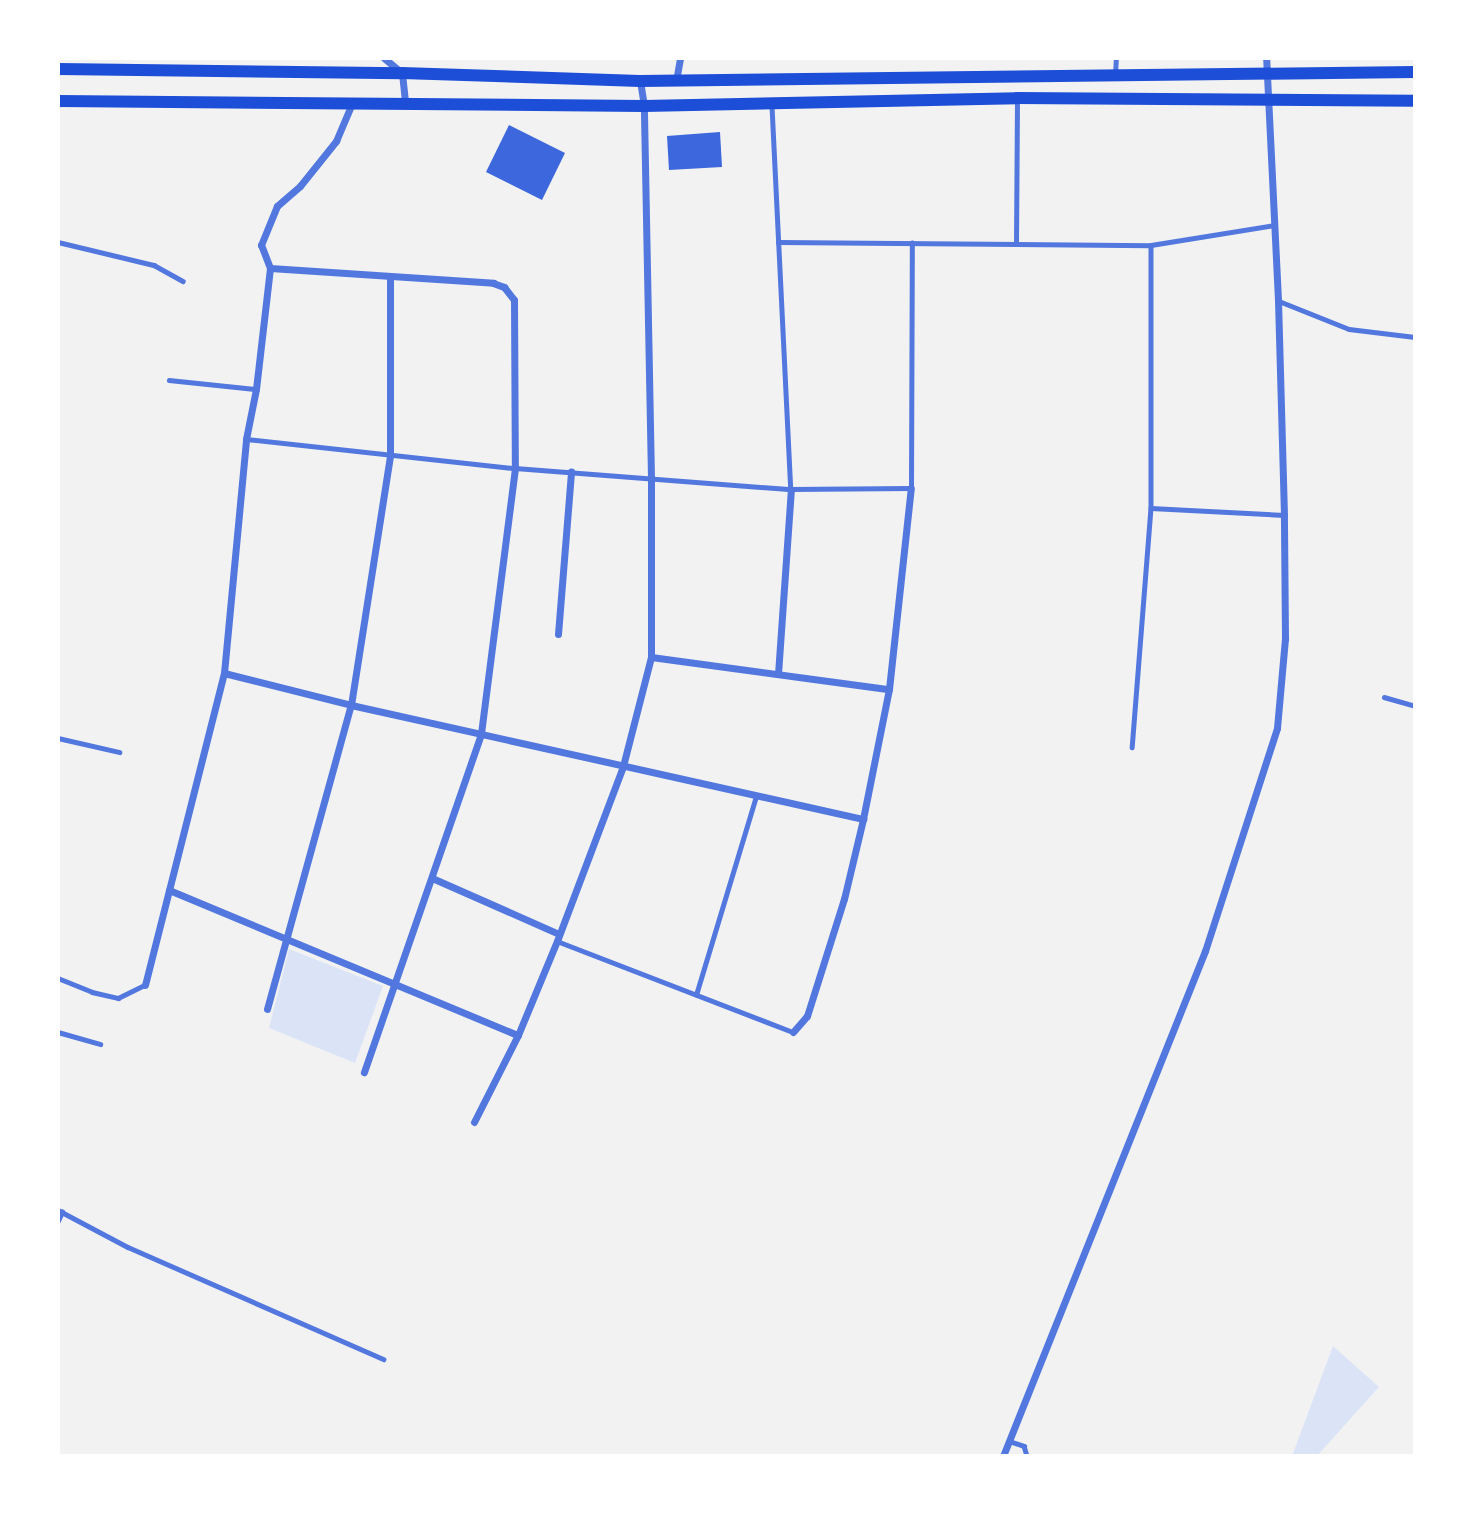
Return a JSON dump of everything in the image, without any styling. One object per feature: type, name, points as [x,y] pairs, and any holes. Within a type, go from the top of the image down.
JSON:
[{"type":"main road","points":[[58,69],[402,72],[640,81],[1415,72]]},
{"type":"main road","points":[[58,101],[644,106],[1017,99],[1415,101]]},
{"type":"street","points":[[384,58],[402,72],[405,102]]},
{"type":"street","points":[[676,81],[680,58]]},
{"type":"street","points":[[1003,1456],[1205,951],[1277,728],[1285,639],[1284,514],[1278,300],[1266,58]]},
{"type":"street","points":[[474,1122],[518,1035],[558,938],[623,766],[651,657],[651,478],[644,106],[640,81]]},
{"type":"street","points":[[145,985],[224,673],[246,439],[256,389],[270,268],[261,245],[271,217],[283,199],[300,186],[336,141],[351,105]]},
{"type":"street","points":[[270,268],[493,283],[504,287],[514,300],[514,468],[481,734],[364,1072]]},
{"type":"street","points":[[267,1009],[351,705],[390,455],[390,277]]},
{"type":"street","points":[[558,634],[571,472]]},
{"type":"street","points":[[793,1032],[807,1016],[844,899],[863,820],[890,689],[911,488]]},
{"type":"street","points":[[778,674],[792,489]]},
{"type":"street","points":[[651,657],[890,689]]},
{"type":"street","points":[[224,673],[351,705],[863,820]]},
{"type":"street","points":[[432,878],[558,938]]},
{"type":"street","points":[[169,890],[518,1035]]},
{"type":"lane","points":[[1114,76],[1116,58]]},
{"type":"lane","points":[[1016,244],[1017,99]]},
{"type":"lane","points":[[772,102],[792,489]]},
{"type":"lane","points":[[778,242],[1151,245],[1274,225]]},
{"type":"lane","points":[[58,242],[154,265],[183,281]]},
{"type":"lane","points":[[246,439],[514,468],[792,489],[911,488],[912,243]]},
{"type":"lane","points":[[1132,747],[1151,508],[1151,245]]},
{"type":"lane","points":[[1278,300],[1349,329],[1415,337]]},
{"type":"lane","points":[[169,380],[256,389]]},
{"type":"lane","points":[[1151,508],[1284,514]]},
{"type":"lane","points":[[1384,697],[1415,706]]},
{"type":"lane","points":[[58,738],[119,752]]},
{"type":"lane","points":[[696,995],[756,796]]},
{"type":"lane","points":[[558,938],[793,1032]]},
{"type":"lane","points":[[58,978],[92,992],[118,998],[145,985]]},
{"type":"lane","points":[[58,1032],[100,1044]]},
{"type":"lane","points":[[58,1221],[60,1211],[128,1247],[383,1359]]},
{"type":"lane","points":[[1009,1441],[1024,1446],[1027,1456]]},
{"type":"shaded area","points":[[289,949],[383,986],[355,1063],[269,1028]]},
{"type":"shaded area","points":[[1333,1346],[1379,1387],[1317,1456],[1292,1456]]},
{"type":"building","points":[[509,125],[565,153],[542,200],[486,172]]},
{"type":"building","points":[[720,132],[722,167],[669,170],[667,136]]}]
